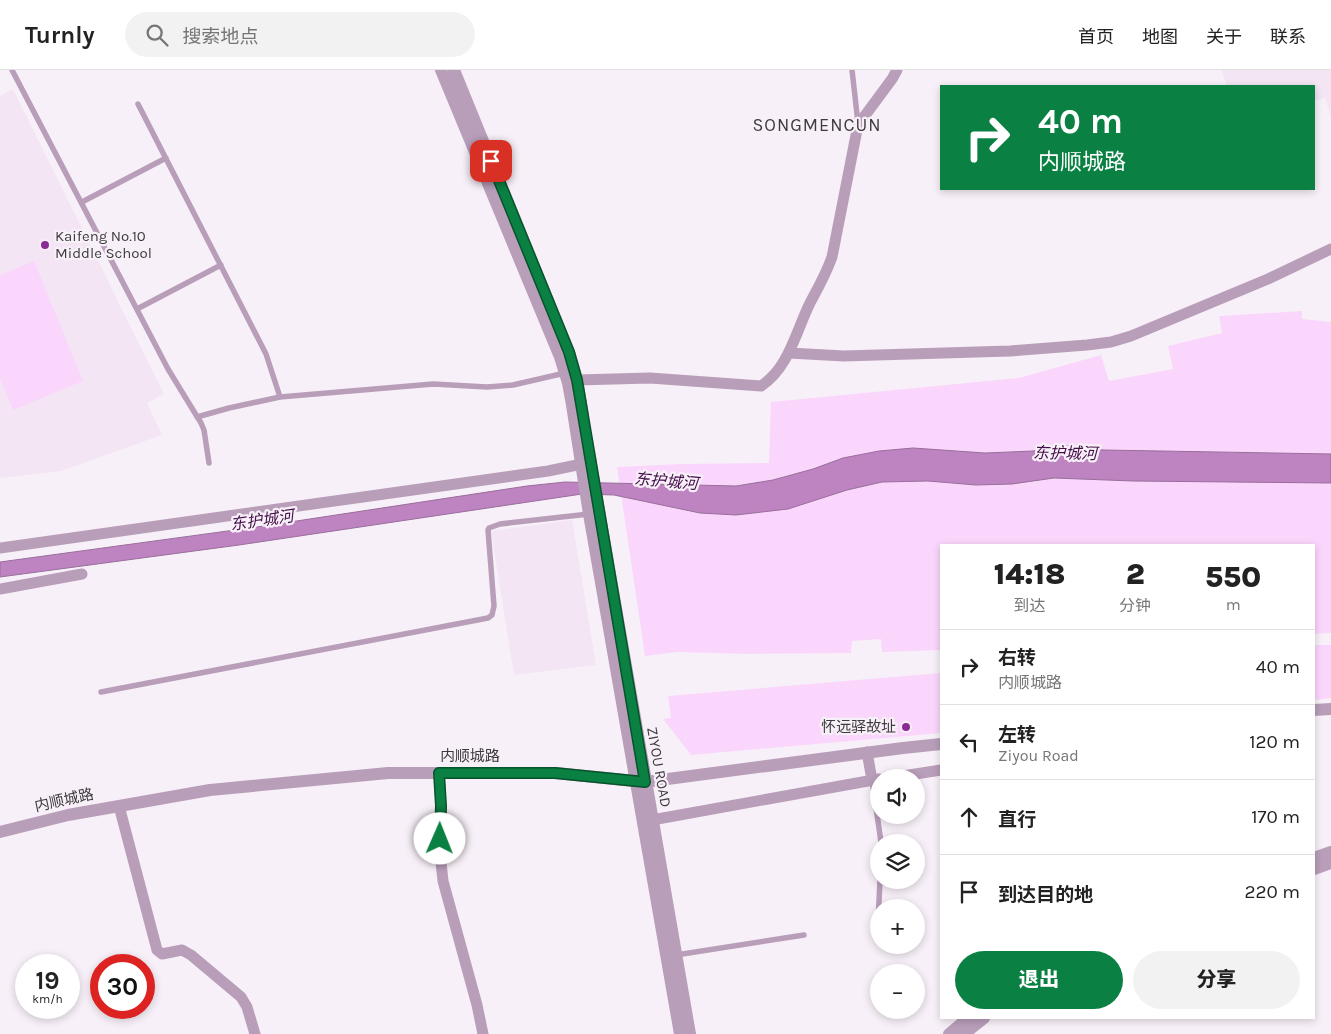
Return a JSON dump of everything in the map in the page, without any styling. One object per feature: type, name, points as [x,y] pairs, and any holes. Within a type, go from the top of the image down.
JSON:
[{"type":"street","points":[[441,70],[556,348],[565,373],[585,469]]},
{"type":"street","points":[[454,70],[569,352],[577,380],[585,469]]},
{"type":"street","points":[[577,380],[650,378],[762,386],[772,380],[789,353],[832,257],[858,125],[897,70]]},
{"type":"street","points":[[789,353],[844,356],[1000,352],[1112,342],[1132,336],[1258,283],[1331,249]]},
{"type":"street","points":[[0,548],[548,471],[585,469]]},
{"type":"street","name":"ZIYOU ROAD","points":[[585,469],[640,782],[680,1034]]},
{"type":"street","points":[[0,589],[82,574]]},
{"type":"street","points":[[1315,710],[1331,709]]},
{"type":"street","name":"内顺城路","points":[[0,832],[68,815],[210,790],[388,773],[555,773],[640,782],[940,744]]},
{"type":"street","points":[[867,752],[872,769]]},
{"type":"street","points":[[925,773],[940,770]]},
{"type":"street","points":[[439,773],[441,806],[440,853],[443,881],[477,1005],[483,1034]]},
{"type":"street","points":[[652,820],[870,781]]},
{"type":"street","name":"ZIYOU ROAD","points":[[640,782],[652,820],[690,1034]]},
{"type":"street","points":[[119,806],[157,950],[162,954],[182,950],[191,955],[234,991],[241,997],[247,1007],[256,1034]]},
{"type":"street","points":[[1315,858],[1331,852]]},
{"type":"street","points":[[1315,869],[1331,863]]},
{"type":"street","points":[[949,1034],[967,1019]]},
{"type":"street","points":[[964,1034],[983,1019]]},
{"type":"lane","points":[[12,70],[168,368],[204,430],[209,463]]},
{"type":"lane","points":[[852,70],[858,125]]},
{"type":"lane","points":[[138,104],[266,354],[280,397]]},
{"type":"lane","points":[[82,202],[166,158]]},
{"type":"lane","points":[[137,309],[221,265]]},
{"type":"lane","points":[[197,417],[280,397],[433,384],[487,387],[512,386],[565,373]]},
{"type":"lane","points":[[101,692],[488,618],[492,615],[494,606],[489,528],[500,524],[591,508]]},
{"type":"lane","points":[[676,955],[804,935]]},
{"type":"shaded area","points":[[1221,70],[1331,70],[1331,117],[1325,98],[1315,101],[1315,85],[1227,85]]},
{"type":"shaded area","name":"Kaifeng No.10 Middle School","points":[[13,89],[164,394],[147,403],[162,435],[61,471],[0,478],[0,96]]},
{"type":"shaded area","points":[[34,261],[83,381],[13,410],[0,378],[0,275]]},
{"type":"shaded area","points":[[1302,311],[1302,319],[1331,322],[1331,633],[1315,634],[1315,544],[940,544],[940,650],[882,652],[881,639],[852,641],[851,653],[749,654],[677,652],[645,656],[617,467],[769,463],[771,402],[1019,378],[1101,355],[1109,381],[1173,369],[1168,346],[1222,333],[1219,316]]},
{"type":"shaded area","points":[[572,520],[596,665],[514,675],[491,531]]},
{"type":"shaded area","points":[[1315,645],[1331,645],[1331,698],[1315,700]]},
{"type":"shaded area","points":[[940,673],[940,733],[691,755],[663,719],[671,718],[668,696]]},
{"type":"water","name":"东护城河","points":[[1067,446],[1104,450],[1331,454],[1331,483],[1133,481],[1054,478],[1012,484],[976,485],[928,481],[882,482],[847,490],[788,509],[736,515],[700,513],[614,495],[582,494],[239,545],[0,577],[0,562],[257,527],[527,486],[565,482],[736,486],[773,480],[843,458],[879,451],[913,448],[985,453],[1033,451]]},
{"type":"place","name":"Kaifeng No.10 Middle School","points":[[45,245]]},
{"type":"place","name":"怀远驿故址","points":[[906,727]]},
{"type":"district","name":"SONGMENCUN","points":[[817,125]]},
{"type":"route","points":[[440,839],[439,773],[555,773],[645,782],[577,380],[569,352],[491,161]]}]
